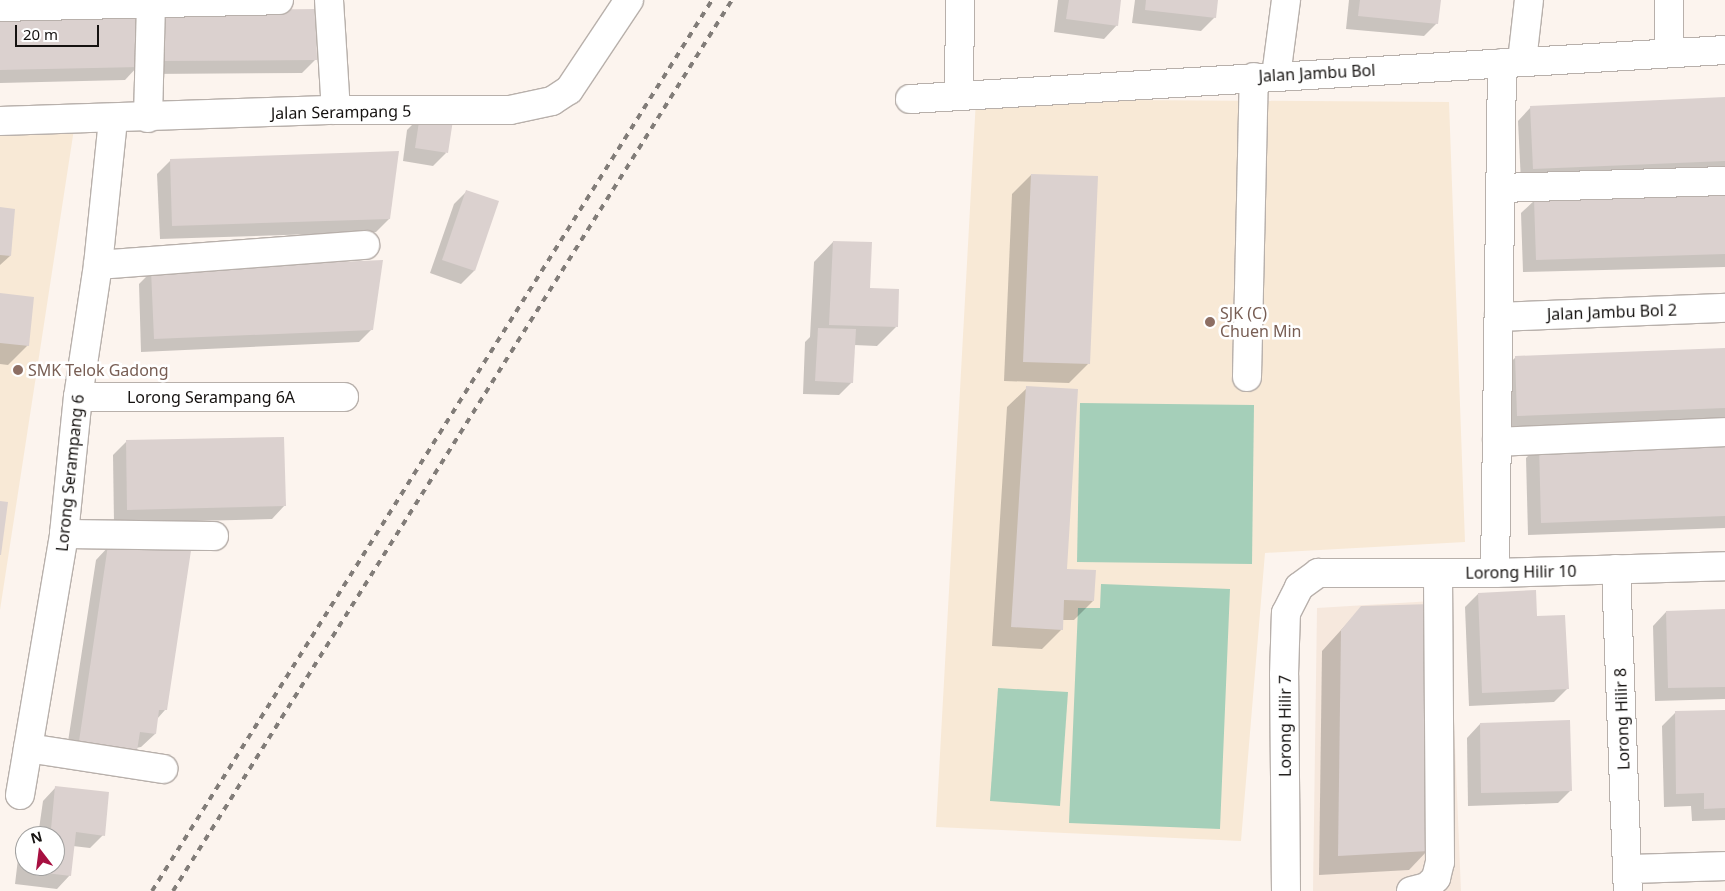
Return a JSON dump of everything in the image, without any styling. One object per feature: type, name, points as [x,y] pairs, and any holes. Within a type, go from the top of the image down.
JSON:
[{"type":"street","points":[[0,7],[279,0]]},
{"type":"street","points":[[329,0],[336,110]]},
{"type":"street","name":"Jalan Serampang 5","points":[[0,121],[148,118],[336,110],[510,110],[552,101],[569,90],[629,0]]},
{"type":"street","points":[[959,95],[960,0]]},
{"type":"street","points":[[1247,377],[1265,76],[1286,0]]},
{"type":"street","points":[[1495,573],[1501,188],[1512,62],[1529,0]]},
{"type":"street","points":[[1669,0],[1669,52]]},
{"type":"street","points":[[148,118],[151,2]]},
{"type":"street","name":"Jalan Jambu Bol","points":[[910,99],[1265,76],[1725,50]]},
{"type":"street","name":"Lorong Serampang 6","points":[[20,795],[64,534],[78,397],[98,265],[113,119]]},
{"type":"street","points":[[1501,188],[1725,181]]},
{"type":"street","points":[[98,265],[365,244]]},
{"type":"street","name":"Jalan Jambu Bol 2","points":[[1499,317],[1725,308]]},
{"type":"street","name":"Lorong Serampang 6A","points":[[78,397],[344,397]]},
{"type":"street","points":[[1497,442],[1725,432]]},
{"type":"street","points":[[64,534],[214,536]]},
{"type":"street","name":"Lorong Hilir 10","points":[[1318,572],[1495,573],[1725,566]]},
{"type":"street","name":"Lorong Hilir 8","points":[[1616,569],[1629,880]]},
{"type":"street","name":"Lorong Hilir 7","points":[[1286,891],[1284,675],[1286,612],[1299,587],[1318,572]]},
{"type":"street","points":[[1411,891],[1427,887],[1436,878],[1440,862],[1438,573]]},
{"type":"street","points":[[28,748],[162,769]]},
{"type":"street","points":[[1629,880],[1725,866]]},
{"type":"shaded area","name":"SJK (C) Chuen Min","points":[[976,99],[1449,102],[1465,542],[1265,553],[1241,841],[936,827]]},
{"type":"shaded area","name":"SMK Telok Gadong","points":[[74,129],[0,610],[0,130]]},
{"type":"shaded area","points":[[1449,600],[1461,891],[1313,891],[1317,608]]},
{"type":"green space","points":[[1080,403],[1254,405],[1252,564],[1077,562]]},
{"type":"green space","points":[[1101,584],[1230,589],[1220,829],[1069,823],[1078,608],[1100,608]]},
{"type":"green space","points":[[998,688],[1068,692],[1060,806],[990,801]]},
{"type":"building","points":[[1069,0],[1121,0],[1118,26],[1066,19]]},
{"type":"building","points":[[1146,0],[1218,0],[1216,18],[1145,10]]},
{"type":"building","points":[[1360,0],[1441,0],[1438,24],[1358,16]]},
{"type":"building","points":[[316,9],[317,60],[161,61],[161,11]]},
{"type":"building","points":[[139,13],[140,67],[0,70],[0,16]]},
{"type":"building","points":[[1725,97],[1725,161],[1533,169],[1530,106]]},
{"type":"building","points":[[420,115],[453,120],[448,153],[415,148]]},
{"type":"building","points":[[399,151],[390,219],[172,226],[170,159]]},
{"type":"building","points":[[1031,174],[1098,176],[1090,364],[1023,362]]},
{"type":"building","points":[[466,190],[499,201],[475,271],[442,260]]},
{"type":"building","points":[[1725,193],[1725,254],[1536,260],[1534,199]]},
{"type":"building","points":[[0,207],[15,209],[11,256],[0,255]]},
{"type":"building","points":[[833,241],[872,242],[870,288],[899,289],[898,327],[829,325]]},
{"type":"building","points":[[383,260],[373,330],[154,339],[151,270]]},
{"type":"building","points":[[0,293],[34,297],[29,346],[0,343]]},
{"type":"building","points":[[818,328],[856,329],[853,383],[815,381]]},
{"type":"building","points":[[1725,348],[1725,408],[1517,416],[1515,356]]},
{"type":"building","points":[[1026,386],[1078,389],[1067,569],[1096,570],[1094,601],[1064,600],[1063,630],[1011,627]]},
{"type":"building","points":[[284,437],[286,506],[127,510],[126,440]]},
{"type":"building","points":[[1725,437],[1725,516],[1541,523],[1539,444]]},
{"type":"building","points":[[0,501],[8,502],[1,555],[0,555]]},
{"type":"building","points":[[192,544],[167,710],[159,710],[156,734],[140,732],[136,757],[78,748],[108,545]]},
{"type":"building","points":[[1536,590],[1537,616],[1565,615],[1569,689],[1482,693],[1478,593]]},
{"type":"building","points":[[1433,604],[1429,851],[1338,856],[1341,630],[1361,606]]},
{"type":"building","points":[[1725,609],[1725,687],[1668,688],[1666,611]]},
{"type":"building","points":[[1725,710],[1725,808],[1704,809],[1704,793],[1676,794],[1675,711]]},
{"type":"building","points":[[1570,720],[1572,791],[1481,793],[1480,723]]},
{"type":"building","points":[[55,786],[109,792],[105,836],[76,832],[71,876],[65,875],[65,826],[51,826]]},
{"type":"railway","points":[[152,891],[712,0]]},
{"type":"railway","points":[[173,891],[732,0]]},
{"type":"place","name":"SJK (C) Chuen Min","points":[[1210,322]]},
{"type":"place","name":"SMK Telok Gadong","points":[[18,370]]}]
